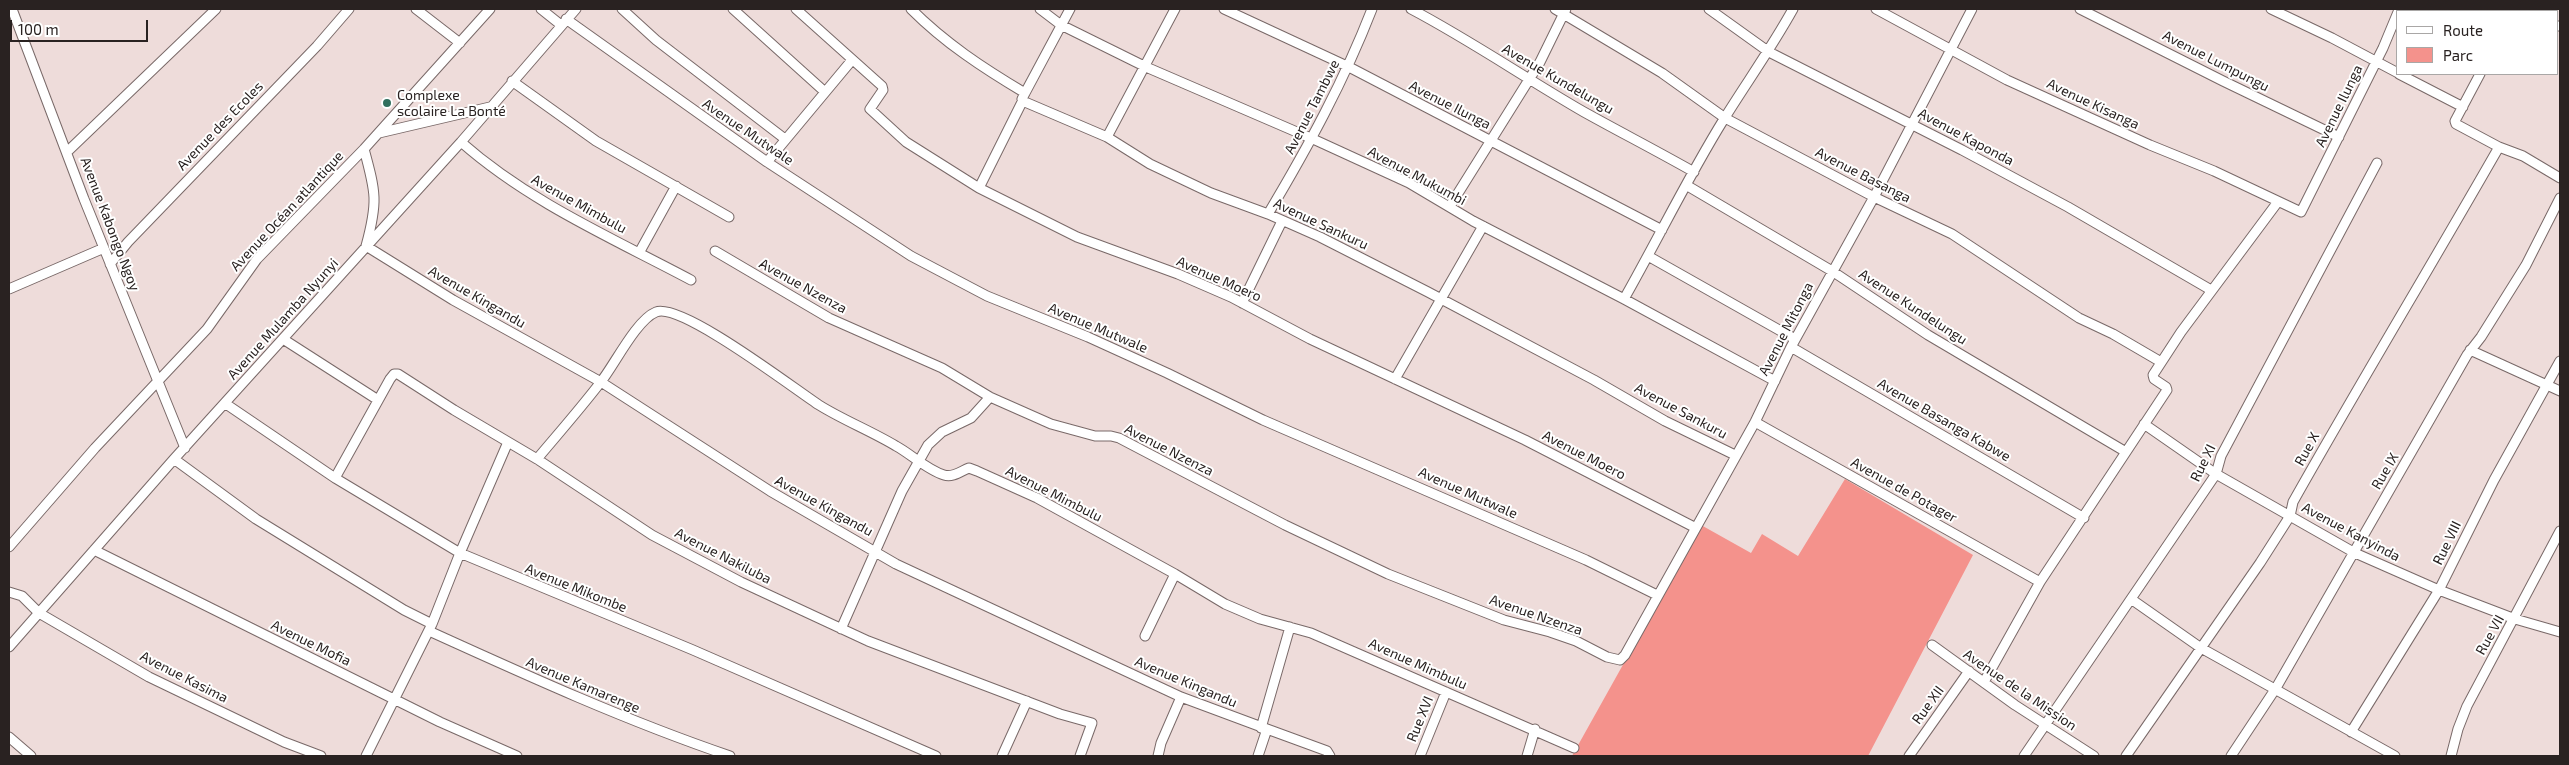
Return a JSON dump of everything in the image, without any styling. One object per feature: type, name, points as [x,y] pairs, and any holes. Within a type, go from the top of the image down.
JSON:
[{"type":"street","name":"Avenue Kabongo Ngoy","points":[[12,9],[110,264],[186,448]]},
{"type":"street","points":[[68,152],[216,9]]},
{"type":"street","name":"Avenue des Ecoles","points":[[110,264],[128,242],[317,46],[350,9]]},
{"type":"street","points":[[416,9],[460,42]]},
{"type":"street","name":"Avenue Océan atlantique","points":[[9,547],[95,448],[207,329],[257,259],[379,133],[490,9]]},
{"type":"street","name":"Avenue Mutwale","points":[[542,9],[766,162],[912,256],[987,296],[1088,337],[1263,420],[1586,560],[1657,595]]},
{"type":"street","name":"Avenue Mulamba Nyunyi","points":[[9,647],[174,459],[226,404],[461,142],[576,9]]},
{"type":"street","points":[[622,9],[656,40],[785,139]]},
{"type":"street","points":[[732,9],[825,92]]},
{"type":"street","name":"Avenue Moero","points":[[796,9],[882,87],[870,109],[906,142],[979,188],[1077,237],[1178,274],[1242,303],[1310,340],[1525,440],[1694,527]]},
{"type":"street","name":"Avenue Sankuru","points":[[911,9],[932,29],[973,62],[1024,96],[1108,137],[1150,164],[1211,193],[1320,236],[1441,298],[1594,380],[1665,421],[1734,456]]},
{"type":"street","name":"Avenue Mukumbi","points":[[1040,9],[1061,25],[1146,67],[1313,139],[1408,183],[1483,226],[1624,298],[1775,381]]},
{"type":"street","points":[[979,188],[1024,96],[1070,9]]},
{"type":"street","points":[[1108,137],[1175,9]]},
{"type":"street","name":"Avenue Ilunga","points":[[1224,9],[1349,67],[1662,230]]},
{"type":"street","name":"Avenue Tambwe","points":[[1268,214],[1313,139],[1349,67],[1372,9]]},
{"type":"street","name":"Avenue Kundelungu","points":[[1410,9],[1455,32],[1478,48],[1583,111],[1694,172]]},
{"type":"street","name":"Avenue Kaponda","points":[[1709,9],[1769,52],[2068,207],[2211,290]]},
{"type":"street","points":[[1624,298],[1725,118],[1769,52],[1793,9]]},
{"type":"street","name":"Avenue Kisanga","points":[[1876,9],[2007,80],[2150,145],[2214,171],[2276,202],[2299,212],[2303,211]]},
{"type":"street","name":"Avenue Mitonga","points":[[1620,660],[1755,422],[1795,339],[1874,197],[1972,9]]},
{"type":"street","name":"Avenue Lumpungu","points":[[2080,9],[2339,137]]},
{"type":"street","points":[[2271,9],[2332,38],[2396,73]]},
{"type":"street","points":[[1450,206],[1530,78],[1561,10]]},
{"type":"street","name":"Avenue Basanga","points":[[1561,10],[1662,73],[1725,118],[1874,197],[1952,234],[2079,318],[2161,362]]},
{"type":"street","name":"Avenue Ilunga","points":[[2303,211],[2396,15]]},
{"type":"street","points":[[766,162],[852,60]]},
{"type":"street","points":[[2400,75],[2463,107]]},
{"type":"street","points":[[2479,75],[2455,121],[2458,126],[2499,147],[2523,156],[2560,178]]},
{"type":"street","points":[[512,81],[596,141],[729,217]]},
{"type":"street","points":[[379,133],[490,107]]},
{"type":"street","name":"Avenue Mimbulu","points":[[461,142],[505,177],[556,211],[691,280]]},
{"type":"street","name":"Rue X","points":[[2126,756],[2260,563],[2290,516],[2294,502],[2346,408],[2412,301],[2499,147]]},
{"type":"street","points":[[364,149],[375,191],[373,222],[366,246]]},
{"type":"street","name":"Rue XI","points":[[2024,756],[2216,474],[2221,456],[2377,163]]},
{"type":"street","name":"Avenue Kundelungu","points":[[1686,185],[1832,271],[1928,335],[2126,452]]},
{"type":"street","points":[[639,253],[676,186]]},
{"type":"street","name":"Rue IX","points":[[2231,756],[2276,688],[2470,350],[2481,338],[2526,265],[2560,198]]},
{"type":"street","points":[[1984,682],[2040,582],[2084,518],[2166,390],[2165,386],[2153,377],[2161,362],[2276,202]]},
{"type":"street","points":[[1242,303],[1282,221]]},
{"type":"street","points":[[1395,379],[1483,226]]},
{"type":"street","name":"Avenue Kingandu","points":[[366,246],[453,300],[601,382],[770,491],[875,550],[896,564],[1181,697],[1326,751],[1330,756]]},
{"type":"street","points":[[9,289],[104,248]]},
{"type":"street","name":"Avenue Nzenza","points":[[715,251],[828,318],[942,368],[990,397],[1051,424],[1095,436],[1120,438],[1285,525],[1388,574],[1504,620],[1550,632],[1576,641],[1607,657],[1620,660]]},
{"type":"street","points":[[1648,256],[1795,339]]},
{"type":"street","name":"Avenue Mimbulu","points":[[537,459],[601,382],[649,316],[663,311],[675,313],[714,334],[820,406],[897,446],[945,476],[953,476],[969,468],[977,470],[1037,498],[1175,574],[1224,604],[1260,619],[1311,633],[1535,729],[1574,748]]},
{"type":"street","points":[[283,339],[378,400],[335,478]]},
{"type":"street","name":"Avenue Basanga Kabwe","points":[[1791,347],[2084,518]]},
{"type":"street","points":[[2470,350],[2560,391]]},
{"type":"street","name":"Rue VIII","points":[[2351,732],[2439,590],[2470,527],[2560,361]]},
{"type":"street","name":"Avenue Nakiluba","points":[[378,400],[390,379],[394,374],[398,374],[537,459],[652,535],[741,582],[841,629],[1093,725],[1080,756]]},
{"type":"street","points":[[841,629],[875,550],[919,460],[937,436],[971,418],[990,397]]},
{"type":"street","name":"Avenue Mikombe","points":[[226,404],[335,478],[460,553],[693,650],[936,756]]},
{"type":"street","name":"Avenue de Potager","points":[[1755,422],[2040,582]]},
{"type":"street","name":"Avenue Kanyinda","points":[[2144,424],[2216,474],[2355,553],[2439,590],[2515,619],[2560,632]]},
{"type":"street","points":[[366,756],[431,628],[460,553],[508,442]]},
{"type":"street","name":"Avenue Kamarenge","points":[[174,459],[256,518],[431,628],[576,698],[665,734],[730,756]]},
{"type":"street","name":"Rue VII","points":[[2451,756],[2467,706],[2515,619],[2560,530]]},
{"type":"street","name":"Avenue Mofia","points":[[94,550],[182,596],[396,700],[517,756]]},
{"type":"street","points":[[1145,636],[1175,574]]},
{"type":"street","name":"Avenue Kasima","points":[[9,592],[22,596],[39,613],[149,677],[284,742],[321,756]]},
{"type":"street","points":[[2131,599],[2201,648],[2276,688],[2351,732],[2382,753],[2395,756]]},
{"type":"street","points":[[1258,756],[1290,627]]},
{"type":"street","name":"Avenue de la Mission","points":[[1932,645],[2094,756]]},
{"type":"street","name":"Rue XII","points":[[1910,756],[1969,671]]},
{"type":"street","name":"Rue XVI","points":[[1420,756],[1446,692]]},
{"type":"street","points":[[1158,756],[1161,743],[1181,697]]},
{"type":"street","points":[[1002,756],[1027,701]]},
{"type":"street","points":[[1527,756],[1535,729]]},
{"type":"street","points":[[9,737],[31,756]]},
{"type":"green space","points":[[1845,479],[1973,555],[1868,756],[1572,756],[1701,525],[1751,553],[1762,534],[1798,556]]},
{"type":"place","name":"Complexe scolaire La Bonté","points":[[387,103]]}]
